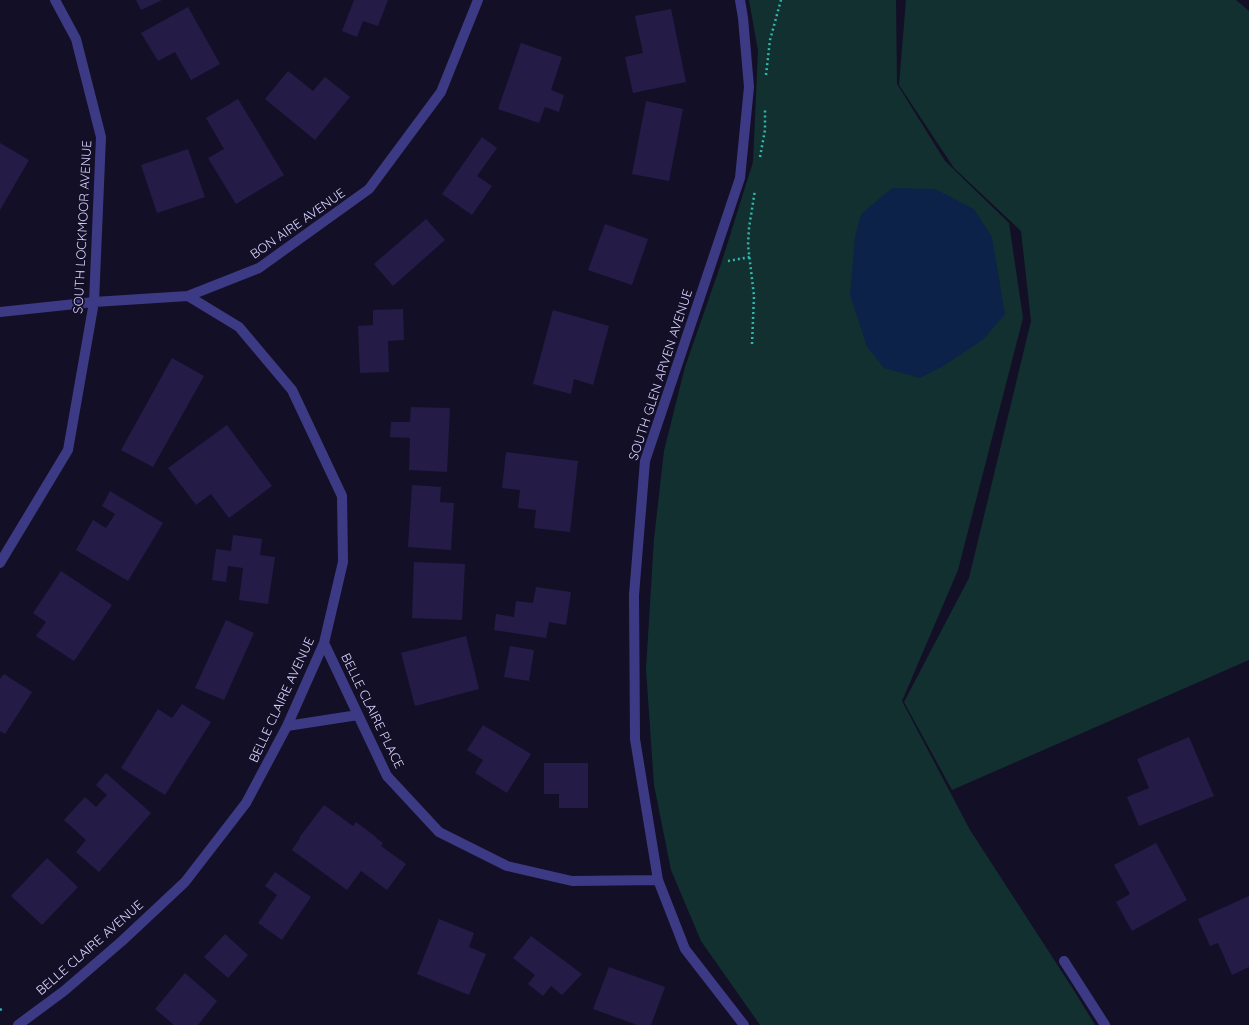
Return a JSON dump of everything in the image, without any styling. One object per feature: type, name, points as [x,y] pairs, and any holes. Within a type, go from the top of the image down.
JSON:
[{"type":"street","name":"SOUTH LOCKMOOR AVENUE","points":[[0,563],[68,450],[94,302],[101,137],[76,39],[55,0]]},
{"type":"street","name":"BON AIRE AVENUE","points":[[0,312],[94,302],[188,296],[259,268],[369,189],[441,92],[478,0]]},
{"type":"street","name":"SOUTH GLEN ARVEN AVENUE","points":[[740,0],[750,87],[740,178],[645,461],[634,595],[635,740],[658,880],[685,949],[744,1025]]},
{"type":"street","name":"BELLE CLAIRE AVENUE","points":[[18,1025],[64,991],[116,946],[185,882],[246,803],[286,726],[324,643],[343,562],[342,496],[292,390],[239,327],[188,296]]},
{"type":"street","name":"BELLE CLAIRE PLACE","points":[[324,643],[387,776],[439,832],[507,866],[572,881],[658,880]]},
{"type":"street","points":[[286,726],[358,715]]},
{"type":"street","points":[[1064,961],[1105,1025]]},
{"type":"path","points":[[766,77],[770,40],[781,0]]},
{"type":"path","points":[[760,161],[765,130],[765,107]]},
{"type":"path","points":[[752,344],[754,296],[748,246],[749,228],[756,184]]},
{"type":"green space","points":[[749,0],[896,0],[897,84],[945,161],[1009,223],[1023,318],[958,570],[902,701],[970,830],[1095,1025],[760,1025],[701,941],[671,870],[654,785],[646,669],[654,539],[664,451],[685,367],[722,261],[753,162],[758,51]]},
{"type":"green space","points":[[906,0],[1236,0],[1249,11],[1249,660],[952,790],[904,702],[969,578],[1031,321],[1021,231],[954,168],[899,85]]},
{"type":"water","points":[[892,188],[935,189],[974,209],[992,237],[1005,314],[984,339],[945,365],[920,378],[884,368],[867,347],[850,295],[855,237],[861,214]]},
{"type":"building","points":[[136,0],[162,0],[141,10]]},
{"type":"building","points":[[354,0],[388,0],[378,26],[363,21],[357,37],[342,31]]},
{"type":"building","points":[[188,7],[220,64],[191,80],[175,52],[158,61],[141,33]]},
{"type":"building","points":[[671,9],[686,82],[633,93],[625,57],[643,53],[635,16]]},
{"type":"building","points":[[521,43],[562,57],[551,90],[564,95],[559,112],[545,107],[539,123],[498,109]]},
{"type":"building","points":[[288,71],[313,91],[325,77],[350,97],[315,140],[265,99]]},
{"type":"building","points":[[238,99],[284,175],[236,204],[208,158],[224,149],[206,118]]},
{"type":"building","points":[[646,101],[683,109],[669,181],[632,174]]},
{"type":"building","points":[[482,137],[497,148],[477,176],[492,186],[472,215],[442,194]]},
{"type":"building","points":[[0,143],[29,160],[0,210]]},
{"type":"building","points":[[188,149],[205,197],[157,213],[141,165]]},
{"type":"building","points":[[426,219],[445,240],[393,286],[374,264]]},
{"type":"building","points":[[605,224],[648,239],[632,285],[588,270]]},
{"type":"building","points":[[403,309],[404,340],[388,341],[389,372],[360,373],[358,326],[373,325],[373,310]]},
{"type":"building","points":[[553,310],[609,326],[593,385],[574,379],[571,394],[533,384]]},
{"type":"building","points":[[172,358],[204,376],[153,467],[121,450]]},
{"type":"building","points":[[411,407],[450,408],[447,472],[409,470],[410,438],[390,437],[391,422],[410,422]]},
{"type":"building","points":[[227,425],[272,486],[229,518],[211,494],[196,505],[168,468]]},
{"type":"building","points":[[506,452],[578,461],[570,532],[534,528],[536,510],[518,508],[520,490],[502,488]]},
{"type":"building","points":[[412,485],[441,487],[440,502],[454,503],[451,550],[408,547]]},
{"type":"building","points":[[110,491],[163,523],[128,581],[76,550],[93,520],[106,528],[115,514],[102,506]]},
{"type":"building","points":[[233,535],[262,539],[260,555],[275,557],[268,604],[239,600],[243,568],[228,566],[226,582],[212,580],[216,549],[231,551]]},
{"type":"building","points":[[414,562],[465,564],[462,620],[412,618]]},
{"type":"building","points":[[61,571],[112,605],[74,661],[36,636],[46,622],[33,613]]},
{"type":"building","points":[[536,587],[571,592],[566,625],[549,622],[546,638],[494,630],[496,614],[514,617],[516,601],[533,603]]},
{"type":"building","points":[[226,620],[254,633],[224,700],[195,688]]},
{"type":"building","points":[[466,636],[479,689],[415,706],[401,653]]},
{"type":"building","points":[[510,646],[534,650],[529,681],[504,677]]},
{"type":"building","points":[[4,674],[32,692],[5,734],[0,731],[0,679]]},
{"type":"building","points":[[182,704],[211,722],[165,795],[121,768],[158,709],[172,718]]},
{"type":"building","points":[[483,725],[531,754],[507,793],[475,773],[483,760],[467,750]]},
{"type":"building","points":[[1189,737],[1214,796],[1139,826],[1127,797],[1149,788],[1137,759]]},
{"type":"building","points":[[544,763],[588,763],[588,808],[559,808],[559,794],[544,794]]},
{"type":"building","points":[[106,773],[151,813],[99,872],[76,852],[86,840],[64,820],[85,797],[96,807],[107,795],[96,785]]},
{"type":"building","points":[[324,805],[353,826],[356,822],[383,843],[381,846],[406,864],[387,890],[361,871],[347,890],[292,850],[299,838]]},
{"type":"building","points":[[1156,843],[1187,900],[1132,931],[1116,902],[1130,894],[1114,865]]},
{"type":"building","points":[[47,858],[78,887],[42,925],[11,896]]},
{"type":"building","points":[[275,872],[311,897],[282,940],[258,923],[277,895],[265,886]]},
{"type":"building","points":[[1249,896],[1249,967],[1232,975],[1218,943],[1210,946],[1198,919]]},
{"type":"building","points":[[439,919],[474,933],[469,947],[486,954],[469,995],[417,974]]},
{"type":"building","points":[[225,934],[248,955],[228,978],[204,957]]},
{"type":"building","points":[[531,936],[582,974],[562,995],[551,986],[543,996],[528,984],[535,975],[513,958]]},
{"type":"building","points":[[609,967],[665,987],[651,1025],[637,1025],[593,1009]]},
{"type":"building","points":[[185,973],[217,1001],[198,1025],[174,1025],[155,1009]]}]
